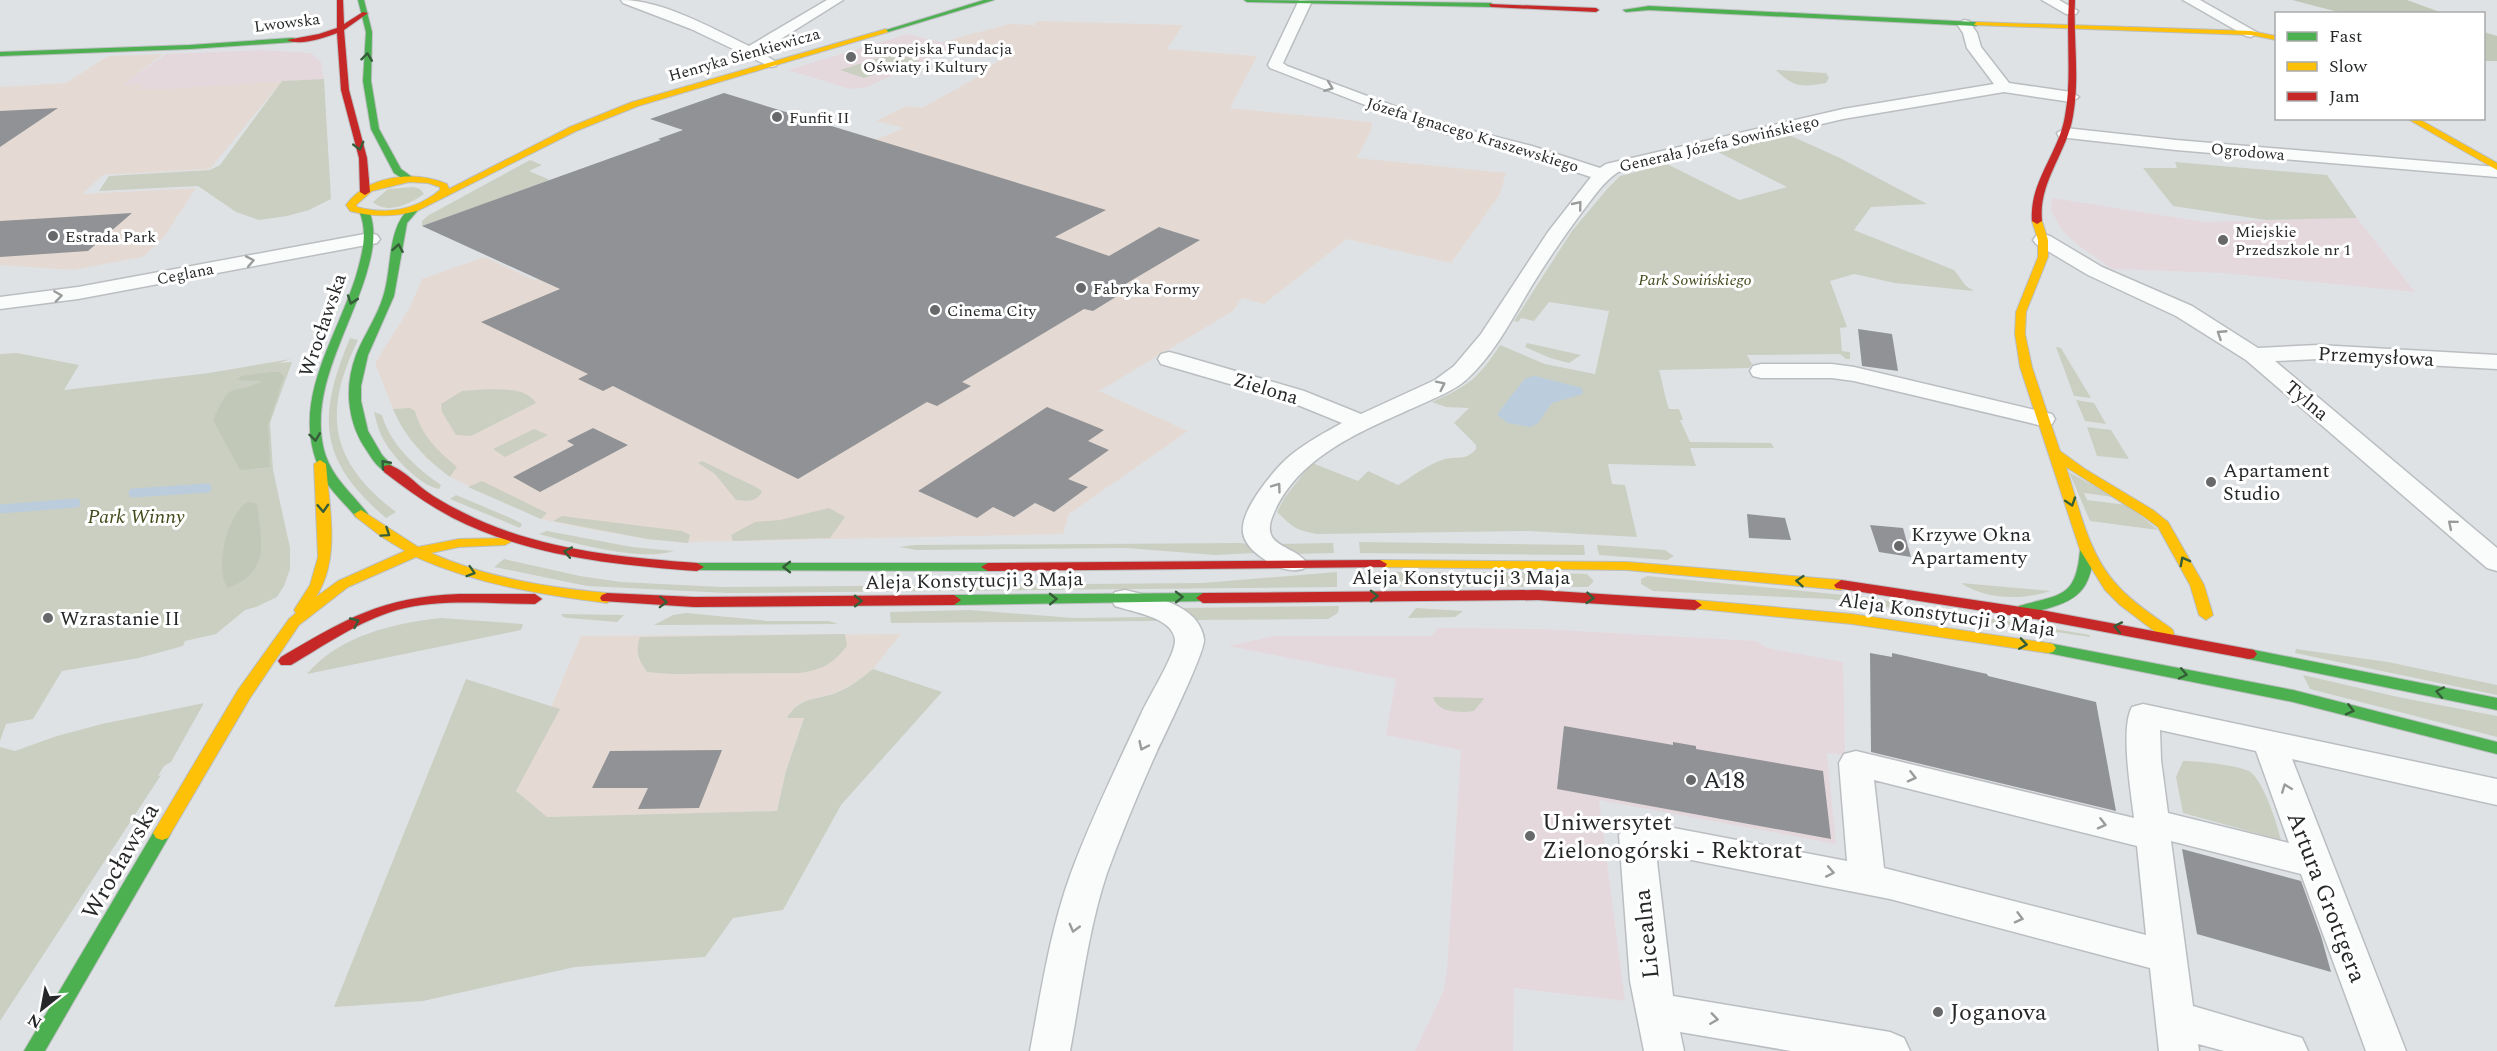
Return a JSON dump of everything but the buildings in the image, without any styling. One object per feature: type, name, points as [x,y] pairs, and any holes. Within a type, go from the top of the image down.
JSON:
[{"type":"main road","name":"Henryka Sienkiewicza","points":[[365,213],[389,214],[414,209],[599,117],[653,98],[991,0]]},
{"type":"main road","points":[[1247,0],[1649,8],[1964,24],[2251,33],[2275,38]]},
{"type":"main road","points":[[1528,6],[1585,0],[1583,4],[1615,7]]},
{"type":"main road","points":[[341,6],[340,51],[347,100],[368,178],[365,192]]},
{"type":"main road","points":[[273,35],[314,26],[341,6]]},
{"type":"main road","points":[[2071,6],[2069,27],[2072,38],[2071,97],[2065,133],[2036,199],[2036,218],[2043,240],[2042,262],[2021,312],[2020,334],[2026,367],[2087,550],[2110,587],[2125,602],[2175,639],[2214,660]]},
{"type":"main road","points":[[342,29],[350,26],[363,7]]},
{"type":"main road","points":[[363,7],[369,33],[366,65],[375,129],[397,171],[409,180]]},
{"type":"main road","points":[[1945,10],[1964,24]]},
{"type":"main road","points":[[342,29],[369,33]]},
{"type":"main road","name":"Lwowska","points":[[134,48],[342,29]]},
{"type":"main road","name":"Lwowska","points":[[0,54],[190,47],[298,40],[342,29]]},
{"type":"main road","points":[[2251,33],[2275,45]]},
{"type":"main road","points":[[190,47],[303,46],[340,51]]},
{"type":"main road","points":[[2414,120],[2494,161]]},
{"type":"main road","points":[[2435,120],[2481,146],[2494,161]]},
{"type":"main road","name":"Henryka Sienkiewicza","points":[[365,192],[409,180],[430,180],[474,173],[514,161]]},
{"type":"main road","points":[[430,180],[444,186],[445,191],[441,196]]},
{"type":"main road","name":"Wrocławska","points":[[365,192],[353,200],[351,205],[353,209],[365,213],[370,220],[370,239],[345,322],[327,362],[319,393],[314,430],[320,459],[334,486],[354,508],[379,529],[419,545]]},
{"type":"main road","name":"Aleja Konstytucji 3 Maja","points":[[414,209],[403,219],[391,291],[358,366],[353,386],[354,406],[360,429],[373,451],[394,476],[429,507],[519,540],[609,559],[699,567],[1183,567],[1462,561],[1611,565],[1815,582],[2020,610],[2497,704]]},
{"type":"main road","points":[[2055,453],[2079,472],[2148,513],[2163,525],[2197,585],[2210,619],[2175,639],[2141,651],[2105,658]]},
{"type":"main road","points":[[294,622],[317,585],[325,557],[320,459]]},
{"type":"main road","name":"Wrocławska","points":[[34,1051],[244,694],[294,622],[343,584],[419,545],[519,540]]},
{"type":"main road","points":[[390,580],[404,567],[419,545]]},
{"type":"main road","name":"Aleja Konstytucji 3 Maja","points":[[419,545],[474,573],[524,586],[579,595],[694,602],[1538,595],[1736,608],[1975,636],[2105,658],[2293,696],[2497,748]]},
{"type":"main road","points":[[2020,610],[2047,604],[2082,582],[2087,550]]},
{"type":"main road","points":[[1611,565],[1618,600]]},
{"type":"main road","points":[[286,661],[349,625],[380,611],[415,602],[511,601],[579,595]]},
{"type":"main road","name":"Wrocławska","points":[[244,694],[286,661],[309,637],[355,605]]},
{"type":"main road","points":[[2233,637],[2282,661]]},
{"type":"main road","points":[[2234,670],[2293,696]]},
{"type":"street","points":[[628,0],[657,10],[751,51],[771,63]]},
{"type":"street","points":[[751,51],[836,0]]},
{"type":"street","points":[[2049,0],[2071,6]]},
{"type":"street","points":[[2190,0],[2251,33]]},
{"type":"street","name":"Józefa Ignacego Kraszewskiego","points":[[1305,1],[1275,65],[1428,123],[1526,150],[1602,175]]},
{"type":"street","points":[[657,10],[671,4]]},
{"type":"street","points":[[1964,24],[1970,33],[1974,48],[2004,87]]},
{"type":"street","name":"Generała Józefa Sowińskiego","points":[[1293,563],[1269,551],[1256,539],[1257,518],[1283,478],[1299,462],[1362,423],[1455,379],[1489,336],[1554,234],[1602,175],[1612,168],[1680,150],[1843,114],[2004,87],[2071,97]]},
{"type":"street","name":"Ogrodowa","points":[[2065,133],[2199,147],[2432,165],[2494,161]]},
{"type":"street","name":"Ceglana","points":[[0,303],[78,293],[370,239]]},
{"type":"street","points":[[2043,240],[2096,271]]},
{"type":"street","points":[[2042,262],[2096,271]]},
{"type":"street","name":"Tylna","points":[[2096,271],[2184,311],[2254,356],[2497,562]]},
{"type":"street","name":"Przemysłowa","points":[[2254,356],[2318,352],[2497,362]]},
{"type":"street","name":"Zielona","points":[[1169,359],[1296,396],[1362,423]]},
{"type":"street","points":[[1761,371],[1832,371],[1854,374],[2043,419]]},
{"type":"street","points":[[1050,1051],[1072,934],[1089,874],[1123,790],[1167,692],[1187,654],[1190,641],[1186,626],[1175,616],[1121,598]]},
{"type":"street","points":[[2288,1051],[2177,1035],[2144,760],[2143,715],[2497,792]]},
{"type":"street","name":"Artura Grottgera","points":[[2269,743],[2386,1051]]},
{"type":"street","points":[[1867,879],[1856,764],[2153,830],[2314,862]]},
{"type":"street","name":"Licealna","points":[[1664,1051],[1650,981],[1637,835],[1867,879],[2169,957]]},
{"type":"street","points":[[1656,1011],[1727,1021],[1890,1051]]},
{"type":"shaded area","points":[[1037,21],[1183,25],[1167,49],[1257,56],[1230,108],[1371,122],[1372,128],[1357,158],[1506,173],[1500,194],[1451,263],[1347,239],[1264,304],[1242,298],[1233,311],[1099,391],[1188,431],[1069,514],[1063,534],[693,542],[647,539],[584,528],[541,519],[450,477],[425,457],[393,409],[375,363],[409,309],[422,279],[485,257],[534,280],[904,128],[876,121],[906,106],[922,108],[976,78],[1014,48],[956,46],[942,42],[1009,24],[1035,25]]},
{"type":"shaded area","points":[[907,34],[956,46],[867,87],[850,89],[788,70]]},
{"type":"shaded area","points":[[261,50],[311,53],[321,62],[324,79],[161,89],[137,89],[145,84],[122,85],[166,54]]},
{"type":"shaded area","name":"Estrada Park","points":[[163,54],[124,84],[146,84],[138,89],[161,89],[282,81],[210,169],[103,175],[82,194],[196,188],[164,237],[143,257],[72,270],[0,265],[0,87],[66,83],[108,56]]},
{"type":"shaded area","name":"Miejskie Przedszkole nr 1","points":[[2052,198],[2205,222],[2357,218],[2415,292],[2223,273],[2112,269],[2079,246],[2062,230],[2051,210]]},
{"type":"shaded area","name":"Uniwersytet Zielonogórski - Rektorat","points":[[1438,628],[1541,629],[1757,641],[1767,648],[1843,662],[1845,755],[1827,753],[1836,844],[1599,800],[1625,1001],[1514,988],[1513,1051],[1415,1051],[1444,990],[1461,750],[1386,735],[1396,679],[1228,646],[1274,636],[1431,636]]},
{"type":"shaded area","points":[[901,634],[873,669],[859,680],[836,693],[799,703],[790,712],[804,717],[786,771],[777,811],[547,817],[516,791],[581,636]]},
{"type":"green space","points":[[2292,0],[2407,0],[2440,12],[2338,12]]},
{"type":"green space","points":[[2485,32],[2497,36],[2497,61],[2485,61]]},
{"type":"green space","points":[[895,53],[919,61],[864,78],[840,70]]},
{"type":"green space","points":[[1776,70],[1826,73],[1829,78],[1826,83],[1799,85],[1788,80]]},
{"type":"green space","points":[[324,79],[331,199],[309,210],[259,220],[236,212],[198,186],[99,191],[109,176],[210,170],[220,165],[282,81]]},
{"type":"green space","name":"Park Sowińskiego","points":[[1789,135],[1840,158],[1927,204],[1871,207],[1854,230],[1954,270],[1966,286],[1974,291],[1895,283],[1854,274],[1830,281],[1847,327],[1840,328],[1842,351],[1850,352],[1850,359],[1840,354],[1747,355],[1752,364],[1749,368],[1659,370],[1669,409],[1679,409],[1683,420],[1680,420],[1690,442],[1771,443],[1774,448],[1690,448],[1696,466],[1608,464],[1612,484],[1625,485],[1637,537],[1528,531],[1317,534],[1295,527],[1277,512],[1285,497],[1312,463],[1358,481],[1368,471],[1398,485],[1439,461],[1465,457],[1472,453],[1476,445],[1454,423],[1469,408],[1446,407],[1432,402],[1472,380],[1486,366],[1500,345],[1545,364],[1595,374],[1609,311],[1549,302],[1534,321],[1521,318],[1518,322],[1514,321],[1572,231],[1620,176],[1667,164],[1739,200],[1787,187],[1718,152]]},
{"type":"green space","points":[[530,160],[542,165],[529,171],[550,180],[422,226],[422,221],[429,215]]},
{"type":"green space","points":[[2175,162],[2327,175],[2357,218],[2266,220],[2173,206],[2143,168],[2177,168]]},
{"type":"green space","points":[[414,187],[420,189],[424,194],[398,207],[385,208],[373,202],[388,189]]},
{"type":"green space","points":[[350,338],[358,340],[339,391],[337,414],[339,435],[345,455],[357,474],[396,512],[386,518],[347,477],[336,456],[330,436],[329,414],[332,391]]},
{"type":"green space","points":[[1527,343],[1581,355],[1569,363],[1525,347]]},
{"type":"green space","points":[[2056,347],[2061,348],[2091,398],[2074,396]]},
{"type":"green space","name":"Park Winny","points":[[17,353],[79,365],[64,390],[209,373],[291,359],[279,363],[292,362],[270,423],[273,470],[290,548],[290,569],[277,597],[245,610],[216,634],[185,641],[183,646],[139,658],[62,671],[33,719],[6,724],[0,741],[0,354]]},
{"type":"green space","points":[[279,372],[284,376],[268,425],[270,467],[240,470],[213,420],[228,393],[263,381],[237,380],[241,376]]},
{"type":"green space","points":[[491,389],[521,392],[536,403],[471,436],[456,435],[442,412],[441,404],[462,391]]},
{"type":"green space","points":[[2076,400],[2094,403],[2106,424],[2085,421]]},
{"type":"green space","points":[[410,408],[415,411],[431,442],[457,467],[450,477],[417,447],[403,429],[393,409]]},
{"type":"green space","points":[[374,412],[382,415],[391,436],[405,455],[441,485],[439,489],[423,482],[398,459],[381,435]]},
{"type":"green space","points":[[2087,427],[2111,430],[2129,459],[2097,456]]},
{"type":"green space","points":[[534,429],[548,435],[505,457],[493,449]]},
{"type":"green space","points":[[702,461],[756,487],[762,491],[760,495],[748,501],[736,500],[715,474],[698,463]]},
{"type":"green space","points":[[2069,472],[2113,497],[2084,493],[2087,500],[2127,505],[2158,530],[2090,521]]},
{"type":"green space","points":[[482,481],[547,513],[541,519],[468,487]]},
{"type":"green space","points":[[456,495],[522,524],[520,528],[450,499]]},
{"type":"green space","points":[[247,502],[257,503],[261,543],[258,564],[242,581],[228,588],[222,568],[225,542],[234,518]]},
{"type":"green space","points":[[829,508],[845,517],[830,538],[733,541],[731,535],[755,522],[780,520]]},
{"type":"green space","points":[[562,516],[682,531],[690,535],[688,543],[647,539],[553,521]]},
{"type":"green space","points":[[547,531],[632,547],[674,551],[660,554],[626,553],[539,534]]},
{"type":"green space","points":[[1359,542],[1584,545],[1585,555],[1360,553]]},
{"type":"green space","points":[[1333,543],[1334,553],[1295,554],[1273,544]]},
{"type":"green space","points":[[1249,544],[1255,553],[1215,555],[1126,548],[917,550],[899,547],[915,545]]},
{"type":"green space","points":[[1597,545],[1665,550],[1674,556],[1667,560],[1599,555]]},
{"type":"green space","points":[[504,559],[580,576],[621,582],[722,587],[1203,583],[1337,572],[1337,587],[727,593],[587,586],[494,567]]},
{"type":"green space","points":[[1361,572],[1587,574],[1594,581],[1588,587],[1362,586]]},
{"type":"green space","points":[[1647,576],[1865,597],[2090,635],[2090,637],[1830,599],[1653,591],[1641,584],[1641,579]]},
{"type":"green space","points":[[1961,583],[2051,591],[2029,596],[2005,597],[1982,593]]},
{"type":"green space","points":[[1339,606],[1338,613],[1328,619],[1194,620],[1181,608]]},
{"type":"green space","points":[[1416,608],[1463,611],[1455,617],[1408,618]]},
{"type":"green space","points":[[970,610],[1074,618],[1153,617],[1161,621],[891,623],[890,612]]},
{"type":"green space","points":[[687,613],[768,621],[829,621],[838,624],[654,625],[673,615]]},
{"type":"green space","points":[[561,614],[624,615],[617,622],[568,618]]},
{"type":"green space","points":[[441,618],[523,624],[521,630],[307,674],[334,650],[351,641],[386,628]]},
{"type":"green space","points":[[845,634],[847,646],[836,658],[821,668],[800,673],[671,674],[647,672],[638,651],[640,637]]},
{"type":"green space","points":[[2296,649],[2388,662],[2497,685],[2497,695],[2295,653]]},
{"type":"green space","points":[[873,669],[942,692],[841,805],[783,910],[733,918],[705,957],[575,967],[423,1001],[334,1007],[466,679],[560,709],[516,791],[547,817],[777,811],[786,771],[804,718],[787,718],[791,711],[808,700],[841,691]]},
{"type":"green space","points":[[2303,675],[2398,697],[2497,716],[2497,737],[2310,689]]},
{"type":"green space","points":[[1433,697],[1484,699],[1474,711],[1456,712],[1439,706]]},
{"type":"green space","points":[[204,703],[171,762],[164,766],[158,776],[161,775],[0,1021],[0,747],[15,751],[57,736],[102,724]]},
{"type":"green space","points":[[2183,761],[2226,765],[2249,771],[2264,792],[2281,840],[2183,813],[2176,777]]},
{"type":"water","points":[[1535,376],[1582,388],[1583,394],[1552,403],[1537,424],[1530,427],[1508,423],[1497,415],[1525,379]]},
{"type":"waterway","points":[[133,493],[207,488]]},
{"type":"waterway","points":[[0,509],[76,503]]},
{"type":"traffic: fast","points":[[361,0],[369,32],[367,81],[375,129],[397,171],[409,179]]},
{"type":"traffic: fast","points":[[886,31],[991,0]]},
{"type":"traffic: fast","points":[[1247,0],[1491,5]]},
{"type":"traffic: fast","points":[[1626,10],[1649,8],[1976,24]]},
{"type":"traffic: fast","points":[[0,54],[190,47],[291,40]]},
{"type":"traffic: fast","points":[[389,469],[369,445],[362,431],[357,416],[355,386],[362,355],[389,296],[402,223],[414,209]]},
{"type":"traffic: fast","points":[[361,514],[333,482],[318,451],[314,421],[319,391],[365,262],[369,243],[365,213]]},
{"type":"traffic: fast","points":[[2024,609],[2040,606],[2073,592],[2083,579],[2087,550]]},
{"type":"traffic: fast","points":[[697,567],[988,567]]},
{"type":"traffic: fast","points":[[954,600],[1203,598]]},
{"type":"traffic: fast","points":[[2048,648],[2293,696],[2497,748]]},
{"type":"traffic: fast","points":[[2249,654],[2497,704]]},
{"type":"traffic: fast","points":[[34,1051],[162,833]]},
{"type":"traffic: slow","points":[[1976,24],[2251,33],[2275,38]]},
{"type":"traffic: slow","points":[[442,196],[573,129],[635,104],[886,31]]},
{"type":"traffic: slow","points":[[2414,120],[2497,167]]},
{"type":"traffic: slow","points":[[409,179],[430,180],[444,186],[445,191],[425,205],[389,214],[365,212],[353,209],[351,205],[356,198],[369,189],[409,179]]},
{"type":"traffic: slow","points":[[2037,221],[2043,240],[2043,257],[2021,312],[2020,334],[2026,367],[2087,550],[2110,587],[2125,602],[2167,633]]},
{"type":"traffic: slow","points":[[2055,453],[2080,472],[2148,513],[2163,525],[2197,585],[2206,615]]},
{"type":"traffic: slow","points":[[301,610],[317,585],[325,557],[320,464]]},
{"type":"traffic: slow","points":[[361,514],[387,534],[415,551],[476,575],[542,590],[607,598]]},
{"type":"traffic: slow","points":[[162,833],[244,694],[294,622],[343,584],[417,551],[459,543],[505,541]]},
{"type":"traffic: slow","points":[[1380,564],[1627,566],[1841,585]]},
{"type":"traffic: slow","points":[[1695,605],[1852,619],[2048,648]]},
{"type":"traffic: jam","points":[[340,0],[343,77],[347,102],[363,158],[365,192]]},
{"type":"traffic: jam","points":[[2037,221],[2037,198],[2061,145],[2069,118],[2072,84],[2072,0]]},
{"type":"traffic: jam","points":[[1491,5],[1596,10]]},
{"type":"traffic: jam","points":[[291,40],[330,33],[348,25],[365,13]]},
{"type":"traffic: jam","points":[[389,469],[422,494],[457,515],[534,544],[615,559],[697,567]]},
{"type":"traffic: jam","points":[[988,567],[1380,564]]},
{"type":"traffic: jam","points":[[1841,585],[2041,615],[2249,654]]},
{"type":"traffic: jam","points":[[1203,598],[1538,595],[1695,605]]},
{"type":"traffic: jam","points":[[607,598],[694,602],[954,600]]},
{"type":"traffic: jam","points":[[286,661],[348,625],[398,605],[444,600],[535,599]]},
{"type":"place","name":"Europejska Fundacja Oświaty i Kultury","points":[[851,57]]},
{"type":"place","name":"Funfit II","points":[[777,117]]},
{"type":"place","name":"Estrada Park","points":[[53,236]]},
{"type":"place","name":"Miejskie Przedszkole nr 1","points":[[2223,240]]},
{"type":"place","name":"Fabryka Formy","points":[[1081,288]]},
{"type":"place","name":"Cinema City","points":[[935,310]]},
{"type":"place","name":"Apartament Studio","points":[[2211,482]]},
{"type":"place","name":"Krzywe Okna Apartamenty","points":[[1899,546]]},
{"type":"place","name":"Wzrastanie II","points":[[48,618]]},
{"type":"place","name":"A18","points":[[1691,780]]},
{"type":"place","name":"Uniwersytet Zielonogórski - Rektorat","points":[[1530,836]]},
{"type":"place","name":"Joganova","points":[[1938,1012]]}]
